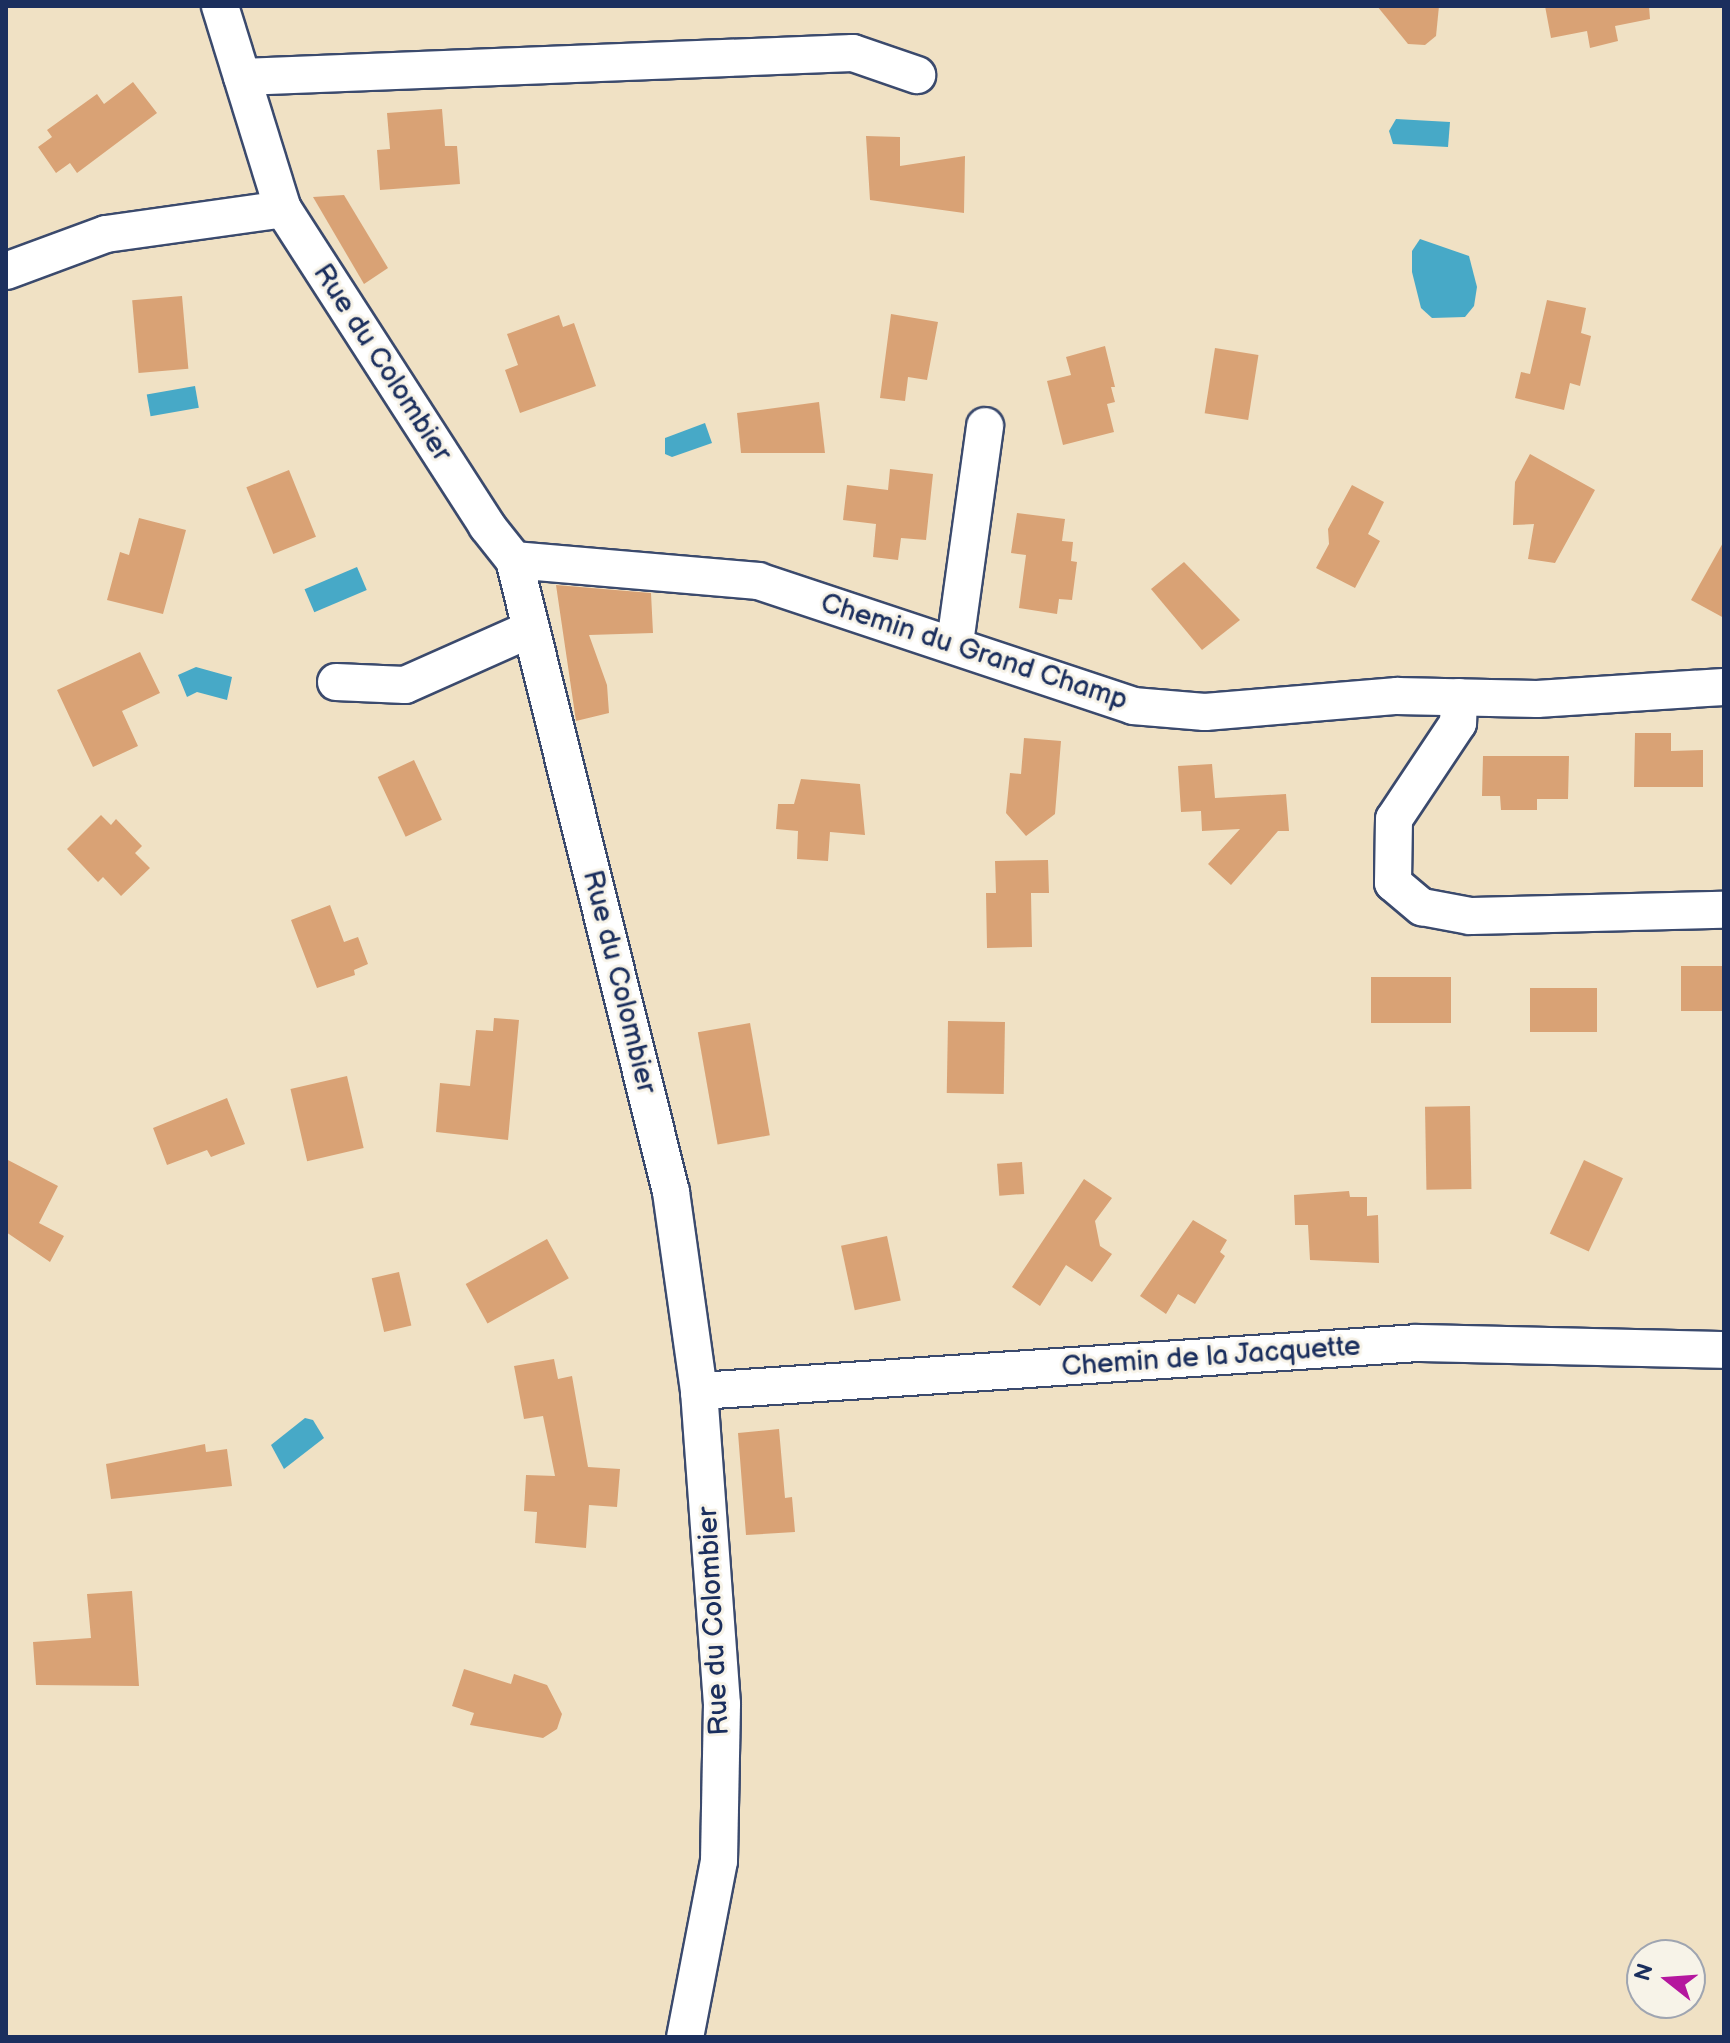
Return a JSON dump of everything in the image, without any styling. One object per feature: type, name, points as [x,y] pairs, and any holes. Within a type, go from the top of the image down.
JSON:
[{"type":"street","name":"Rue du Colombier","points":[[220,6],[283,209],[487,526],[514,560],[671,1192],[699,1391],[722,1704],[720,1845],[685,2037]]},
{"type":"street","points":[[242,77],[853,53],[917,75]]},
{"type":"street","points":[[6,271],[106,234],[283,209]]},
{"type":"street","points":[[955,643],[985,426]]},
{"type":"street","name":"Chemin du Grand Champ","points":[[514,560],[758,581],[955,643],[1133,706],[1205,712],[1397,696],[1537,699],[1724,687]]},
{"type":"street","points":[[336,682],[405,685],[531,629]]},
{"type":"street","points":[[1459,697],[1458,723],[1394,819],[1393,883],[1422,907],[1470,916],[1724,910]]},
{"type":"street","name":"Chemin de la Jacquette","points":[[699,1391],[1417,1343],[1724,1350]]},
{"type":"water","points":[[1396,119],[1450,122],[1448,147],[1393,144],[1389,131]]},
{"type":"water","points":[[1420,239],[1469,256],[1477,287],[1474,306],[1465,317],[1432,318],[1421,308],[1412,272],[1412,251]]},
{"type":"water","points":[[195,386],[199,408],[151,416],[147,395]]},
{"type":"water","points":[[705,423],[712,443],[672,457],[665,454],[665,438]]},
{"type":"water","points":[[357,567],[367,590],[314,612],[305,589]]},
{"type":"water","points":[[196,667],[232,677],[227,700],[197,692],[187,697],[178,675]]},
{"type":"water","points":[[305,1418],[313,1420],[324,1438],[284,1469],[271,1445]]},
{"type":"building","points":[[1377,6],[1439,6],[1436,36],[1425,45],[1408,44]]},
{"type":"building","points":[[1545,6],[1649,6],[1650,19],[1615,26],[1618,41],[1590,48],[1587,31],[1551,38]]},
{"type":"building","points":[[133,82],[157,113],[77,173],[70,163],[56,173],[38,147],[52,137],[47,130],[97,94],[104,104]]},
{"type":"building","points":[[442,109],[445,146],[457,146],[460,184],[380,190],[377,150],[390,149],[387,113]]},
{"type":"building","points":[[866,136],[900,137],[900,166],[965,156],[964,213],[870,200]]},
{"type":"building","points":[[344,195],[388,268],[364,284],[313,197]]},
{"type":"building","points":[[182,296],[188,369],[139,373],[132,300]]},
{"type":"building","points":[[1547,300],[1586,308],[1581,333],[1591,336],[1580,386],[1570,383],[1564,410],[1515,398],[1521,372],[1530,374]]},
{"type":"building","points":[[891,314],[938,322],[927,380],[908,377],[905,401],[880,398]]},
{"type":"building","points":[[559,315],[563,327],[574,323],[596,386],[520,413],[505,370],[518,365],[507,334]]},
{"type":"building","points":[[1105,346],[1115,387],[1111,387],[1115,402],[1107,404],[1114,432],[1063,445],[1047,381],[1071,375],[1066,357]]},
{"type":"building","points":[[1215,348],[1258,355],[1248,420],[1205,413]]},
{"type":"building","points":[[819,402],[825,453],[741,453],[737,413]]},
{"type":"building","points":[[1530,454],[1595,490],[1555,563],[1528,559],[1534,524],[1513,525],[1515,482]]},
{"type":"building","points":[[890,469],[933,474],[926,540],[901,538],[898,560],[873,557],[876,524],[843,520],[847,485],[888,490]]},
{"type":"building","points":[[289,470],[316,537],[273,554],[246,487]]},
{"type":"building","points":[[1352,485],[1384,502],[1368,534],[1380,541],[1355,588],[1316,568],[1329,544],[1328,529]]},
{"type":"building","points":[[1017,513],[1065,519],[1062,541],[1073,542],[1071,561],[1077,562],[1072,600],[1059,599],[1057,614],[1019,608],[1026,555],[1011,553]]},
{"type":"building","points":[[139,518],[186,530],[163,614],[107,600],[120,552],[129,555]]},
{"type":"building","points":[[1724,541],[1724,618],[1691,600]]},
{"type":"building","points":[[1184,562],[1240,620],[1202,650],[1151,589]]},
{"type":"building","points":[[556,585],[651,593],[653,633],[589,635],[607,685],[609,713],[576,721]]},
{"type":"building","points":[[140,652],[160,693],[122,711],[138,746],[93,767],[57,690]]},
{"type":"building","points":[[1635,733],[1671,733],[1671,751],[1703,750],[1703,787],[1634,787]]},
{"type":"building","points":[[1024,738],[1061,741],[1055,814],[1026,836],[1006,813],[1010,773],[1021,774]]},
{"type":"building","points":[[1483,756],[1569,756],[1568,799],[1537,799],[1537,810],[1501,810],[1500,796],[1482,796]]},
{"type":"building","points":[[414,760],[442,820],[406,837],[378,777]]},
{"type":"building","points":[[1212,764],[1215,798],[1286,794],[1289,831],[1278,831],[1231,885],[1208,864],[1240,829],[1202,831],[1201,811],[1181,812],[1178,766]]},
{"type":"building","points":[[801,779],[860,784],[865,835],[830,832],[828,861],[797,859],[798,831],[776,829],[778,804],[794,804]]},
{"type":"building","points":[[101,815],[111,825],[116,819],[142,846],[135,853],[150,868],[121,896],[103,877],[98,882],[67,849]]},
{"type":"building","points":[[1048,860],[1049,893],[1031,893],[1032,947],[987,948],[986,893],[996,893],[995,861]]},
{"type":"building","points":[[330,905],[344,942],[358,937],[368,964],[354,970],[355,975],[317,988],[291,920]]},
{"type":"building","points":[[1681,966],[1724,966],[1724,1011],[1681,1011]]},
{"type":"building","points":[[1371,977],[1451,977],[1451,1023],[1371,1023]]},
{"type":"building","points":[[1530,988],[1597,988],[1597,1032],[1530,1032]]},
{"type":"building","points":[[494,1018],[519,1020],[508,1140],[436,1132],[440,1083],[470,1086],[476,1030],[493,1031]]},
{"type":"building","points":[[948,1021],[1005,1022],[1004,1094],[947,1093]]},
{"type":"building","points":[[750,1023],[770,1135],[718,1144],[698,1032]]},
{"type":"building","points":[[347,1076],[364,1148],[307,1161],[290,1089]]},
{"type":"building","points":[[227,1098],[245,1144],[211,1157],[207,1150],[167,1165],[153,1128]]},
{"type":"building","points":[[1470,1106],[1471,1189],[1426,1190],[1425,1107]]},
{"type":"building","points":[[6,1159],[58,1186],[39,1223],[64,1236],[50,1262],[6,1232]]},
{"type":"building","points":[[1584,1160],[1623,1178],[1589,1252],[1550,1233]]},
{"type":"building","points":[[1022,1162],[1024,1194],[999,1196],[997,1164]]},
{"type":"building","points":[[1084,1179],[1112,1198],[1095,1221],[1100,1246],[1112,1254],[1092,1282],[1066,1265],[1040,1306],[1012,1287]]},
{"type":"building","points":[[1349,1191],[1350,1197],[1367,1197],[1367,1216],[1378,1215],[1379,1263],[1310,1260],[1308,1225],[1295,1225],[1294,1195]]},
{"type":"building","points":[[1193,1220],[1227,1240],[1220,1252],[1225,1256],[1195,1304],[1178,1294],[1166,1314],[1140,1296]]},
{"type":"building","points":[[887,1236],[901,1301],[855,1310],[841,1246]]},
{"type":"building","points":[[547,1239],[569,1278],[487,1323],[466,1284]]},
{"type":"building","points":[[399,1272],[411,1326],[384,1332],[372,1278]]},
{"type":"building","points":[[554,1359],[558,1379],[572,1376],[588,1467],[620,1469],[617,1507],[589,1505],[586,1548],[535,1543],[537,1512],[524,1511],[526,1475],[555,1476],[543,1416],[524,1419],[514,1366]]},
{"type":"building","points":[[779,1429],[785,1498],[792,1497],[795,1532],[746,1535],[738,1433]]},
{"type":"building","points":[[205,1444],[206,1452],[227,1449],[232,1486],[111,1499],[106,1464]]},
{"type":"building","points":[[132,1591],[139,1686],[36,1685],[33,1642],[91,1638],[87,1594]]},
{"type":"building","points":[[464,1669],[511,1684],[514,1674],[547,1685],[562,1714],[557,1729],[543,1738],[470,1725],[474,1713],[452,1706]]}]
